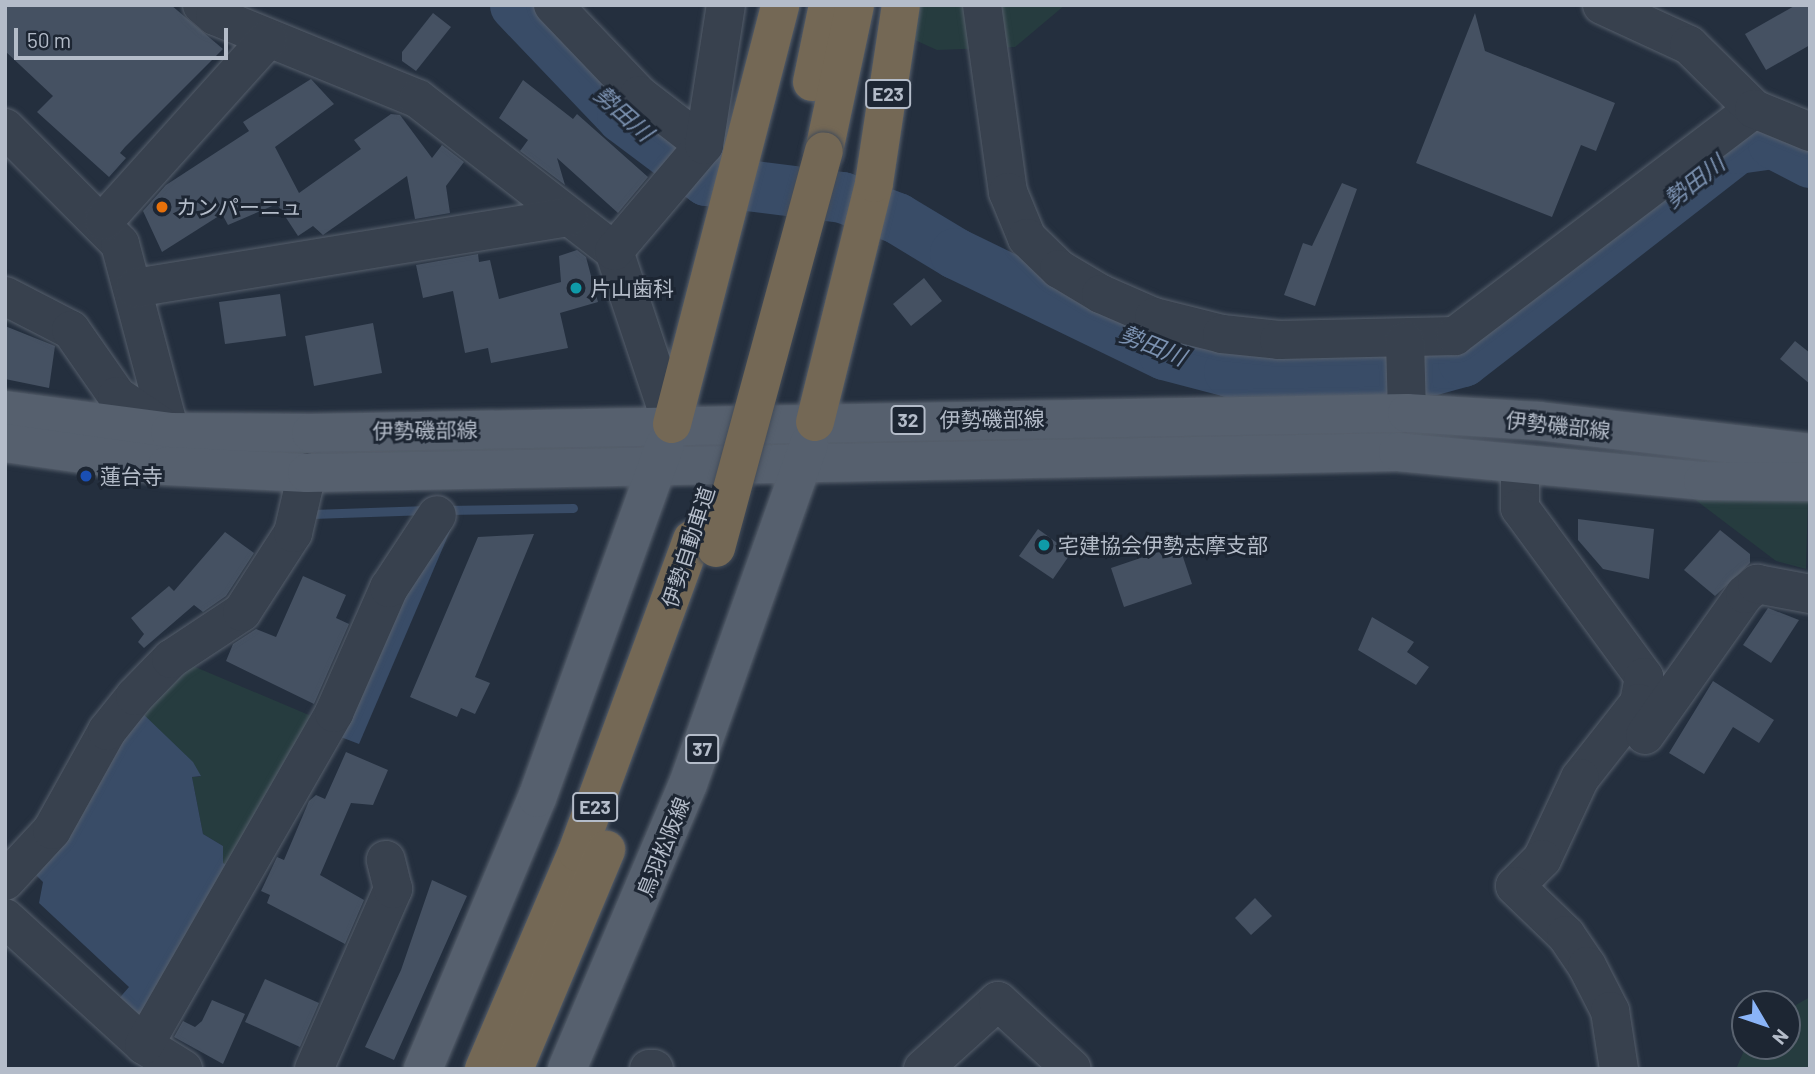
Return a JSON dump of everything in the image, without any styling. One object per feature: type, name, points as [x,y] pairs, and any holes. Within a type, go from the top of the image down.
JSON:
[{"type":"highway","points":[[672,424],[738,177],[780,5]]},
{"type":"highway","name":"伊勢自動車道","points":[[811,148],[828,5]]},
{"type":"highway","name":"伊勢自動車道","points":[[514,1069],[602,862],[704,544],[811,148],[855,5]]},
{"type":"highway","name":"E23","points":[[815,422],[863,237],[874,183],[901,5]]},
{"type":"highway","name":"伊勢自動車道","points":[[484,1069],[704,544]]},
{"type":"main road","name":"伊勢磯部線","points":[[5,443],[168,449],[672,424],[1406,403],[1810,453]]},
{"type":"main road","name":"伊勢磯部線","points":[[5,410],[168,449],[307,473],[803,467],[1398,452],[1520,466],[1810,482]]},
{"type":"main road","name":"鳥羽松阪線","points":[[567,1069],[693,772],[803,467],[815,422]]},
{"type":"main road","points":[[423,1069],[537,799],[672,424]]},
{"type":"street","points":[[202,5],[268,39],[418,99],[614,251],[672,424]]},
{"type":"street","points":[[554,5],[639,95],[701,148]]},
{"type":"street","points":[[614,251],[670,188],[701,148],[726,5]]},
{"type":"street","points":[[982,5],[1015,217],[1059,269],[1154,317],[1222,334],[1405,345],[1438,341],[1476,324],[1754,109]]},
{"type":"street","points":[[1602,5],[1689,45],[1754,109],[1810,132]]},
{"type":"street","points":[[103,221],[268,39]]},
{"type":"street","points":[[5,128],[103,221],[120,244],[135,288],[168,449]]},
{"type":"street","points":[[135,288],[568,217]]},
{"type":"street","points":[[5,296],[71,330],[117,396],[168,449]]},
{"type":"street","points":[[1405,345],[1406,403]]},
{"type":"street","points":[[1520,466],[1520,508],[1644,677],[1639,703],[1580,778],[1542,859],[1515,886],[1566,935],[1587,966],[1610,1011],[1619,1069]]},
{"type":"street","points":[[5,881],[52,830],[107,731],[135,696],[171,659],[250,601],[293,533],[307,473]]},
{"type":"street","points":[[145,1053],[334,713],[389,588],[437,515]]},
{"type":"street","points":[[1644,735],[1745,594],[1757,584],[1810,594]]},
{"type":"street","points":[[313,1069],[393,889],[386,860]]},
{"type":"street","points":[[5,918],[145,1053],[183,1069]]},
{"type":"street","points":[[923,1069],[998,1001],[1072,1069]]},
{"type":"green space","points":[[882,5],[1065,5],[1015,47],[937,50],[897,32]]},
{"type":"green space","points":[[1685,492],[1808,498],[1806,569],[1776,561]]},
{"type":"green space","points":[[193,666],[316,718],[236,871],[223,863],[223,846],[203,834],[192,777],[200,777],[140,711]]},
{"type":"green space","points":[[1810,997],[1810,1069],[1736,1069],[1740,1060],[1801,1060],[1801,1002]]},
{"type":"water","points":[[453,524],[359,744],[333,734],[382,614]]},
{"type":"water","points":[[140,711],[193,762],[201,776],[192,777],[203,834],[223,846],[223,863],[236,871],[144,1026],[116,1002],[129,987],[39,903],[43,882],[32,871]]},
{"type":"building","points":[[5,5],[171,5],[223,49],[125,147],[120,153],[126,158],[109,177],[37,112],[53,96],[5,51]]},
{"type":"building","points":[[1796,5],[1810,5],[1810,45],[1766,70],[1745,34]]},
{"type":"building","points":[[433,13],[451,27],[416,71],[402,61],[402,52]]},
{"type":"building","points":[[1475,13],[1485,51],[1615,103],[1596,151],[1581,145],[1552,217],[1416,163]]},
{"type":"building","points":[[311,79],[334,104],[275,147],[299,193],[361,149],[354,140],[391,114],[400,115],[432,158],[442,145],[464,162],[446,186],[450,213],[415,219],[407,176],[323,235],[313,226],[298,236],[277,204],[228,225],[222,214],[162,252],[143,211],[166,185],[249,131],[243,122]]},
{"type":"building","points":[[523,80],[573,119],[577,114],[648,177],[618,213],[557,158],[565,185],[520,151],[528,140],[499,118]]},
{"type":"building","points":[[1342,183],[1357,189],[1315,306],[1284,295],[1303,243],[1312,246]]},
{"type":"building","points":[[577,250],[586,257],[598,302],[560,313],[568,348],[491,363],[488,348],[465,353],[453,291],[423,298],[416,265],[478,254],[479,262],[490,260],[499,299],[561,282],[559,256]]},
{"type":"building","points":[[924,278],[942,301],[911,326],[893,304]]},
{"type":"building","points":[[280,294],[286,336],[225,344],[219,302]]},
{"type":"building","points":[[373,323],[382,373],[314,386],[305,336]]},
{"type":"building","points":[[5,326],[55,346],[49,388],[5,379]]},
{"type":"building","points":[[1795,341],[1810,353],[1810,384],[1780,359]]},
{"type":"building","points":[[1578,519],[1654,529],[1649,579],[1603,569],[1578,540]]},
{"type":"building","name":"宅建協会伊勢志摩支部","points":[[1038,529],[1071,553],[1053,579],[1019,556]]},
{"type":"building","points":[[1720,530],[1750,554],[1750,563],[1715,596],[1684,570]]},
{"type":"building","points":[[225,532],[254,553],[226,596],[203,612],[194,605],[144,648],[138,642],[144,634],[131,618],[169,586],[174,591]]},
{"type":"building","points":[[534,534],[475,677],[490,683],[475,714],[461,708],[457,717],[410,697],[478,537]]},
{"type":"building","points":[[1179,545],[1192,584],[1124,607],[1111,568]]},
{"type":"building","points":[[303,576],[346,595],[336,618],[349,624],[314,704],[226,661],[233,644],[256,629],[276,637]]},
{"type":"building","points":[[1768,608],[1799,620],[1771,663],[1743,645]]},
{"type":"building","points":[[1372,617],[1414,642],[1407,652],[1429,667],[1416,685],[1358,650]]},
{"type":"building","points":[[1713,681],[1774,720],[1759,743],[1733,727],[1704,774],[1669,753]]},
{"type":"building","points":[[346,752],[388,770],[373,805],[351,803],[320,875],[364,900],[345,944],[267,903],[270,895],[261,891],[277,857],[284,860],[309,801],[316,795],[325,799]]},
{"type":"building","points":[[432,880],[467,896],[394,1060],[365,1047],[401,970]]},
{"type":"building","points":[[1255,898],[1272,916],[1251,935],[1235,918]]},
{"type":"building","points":[[265,979],[319,1003],[300,1047],[245,1022]]},
{"type":"building","points":[[212,1000],[245,1014],[223,1064],[174,1037],[183,1021],[195,1027],[202,1021]]},
{"type":"waterway","name":"勢田川","points":[[515,5],[622,117],[706,180],[842,197],[897,218],[955,253],[1164,354],[1229,371],[1433,369],[1463,361],[1737,148],[1773,143],[1810,162]]},
{"type":"waterway","points":[[445,510],[573,508]]},
{"type":"waterway","points":[[312,514],[428,510]]},
{"type":"place","name":"カンパーニュ","points":[[162,207]]},
{"type":"place","name":"片山歯科","points":[[576,288]]},
{"type":"place","name":"蓮台寺","points":[[86,476]]},
{"type":"place","name":"宅建協会伊勢志摩支部","points":[[1044,545]]}]
